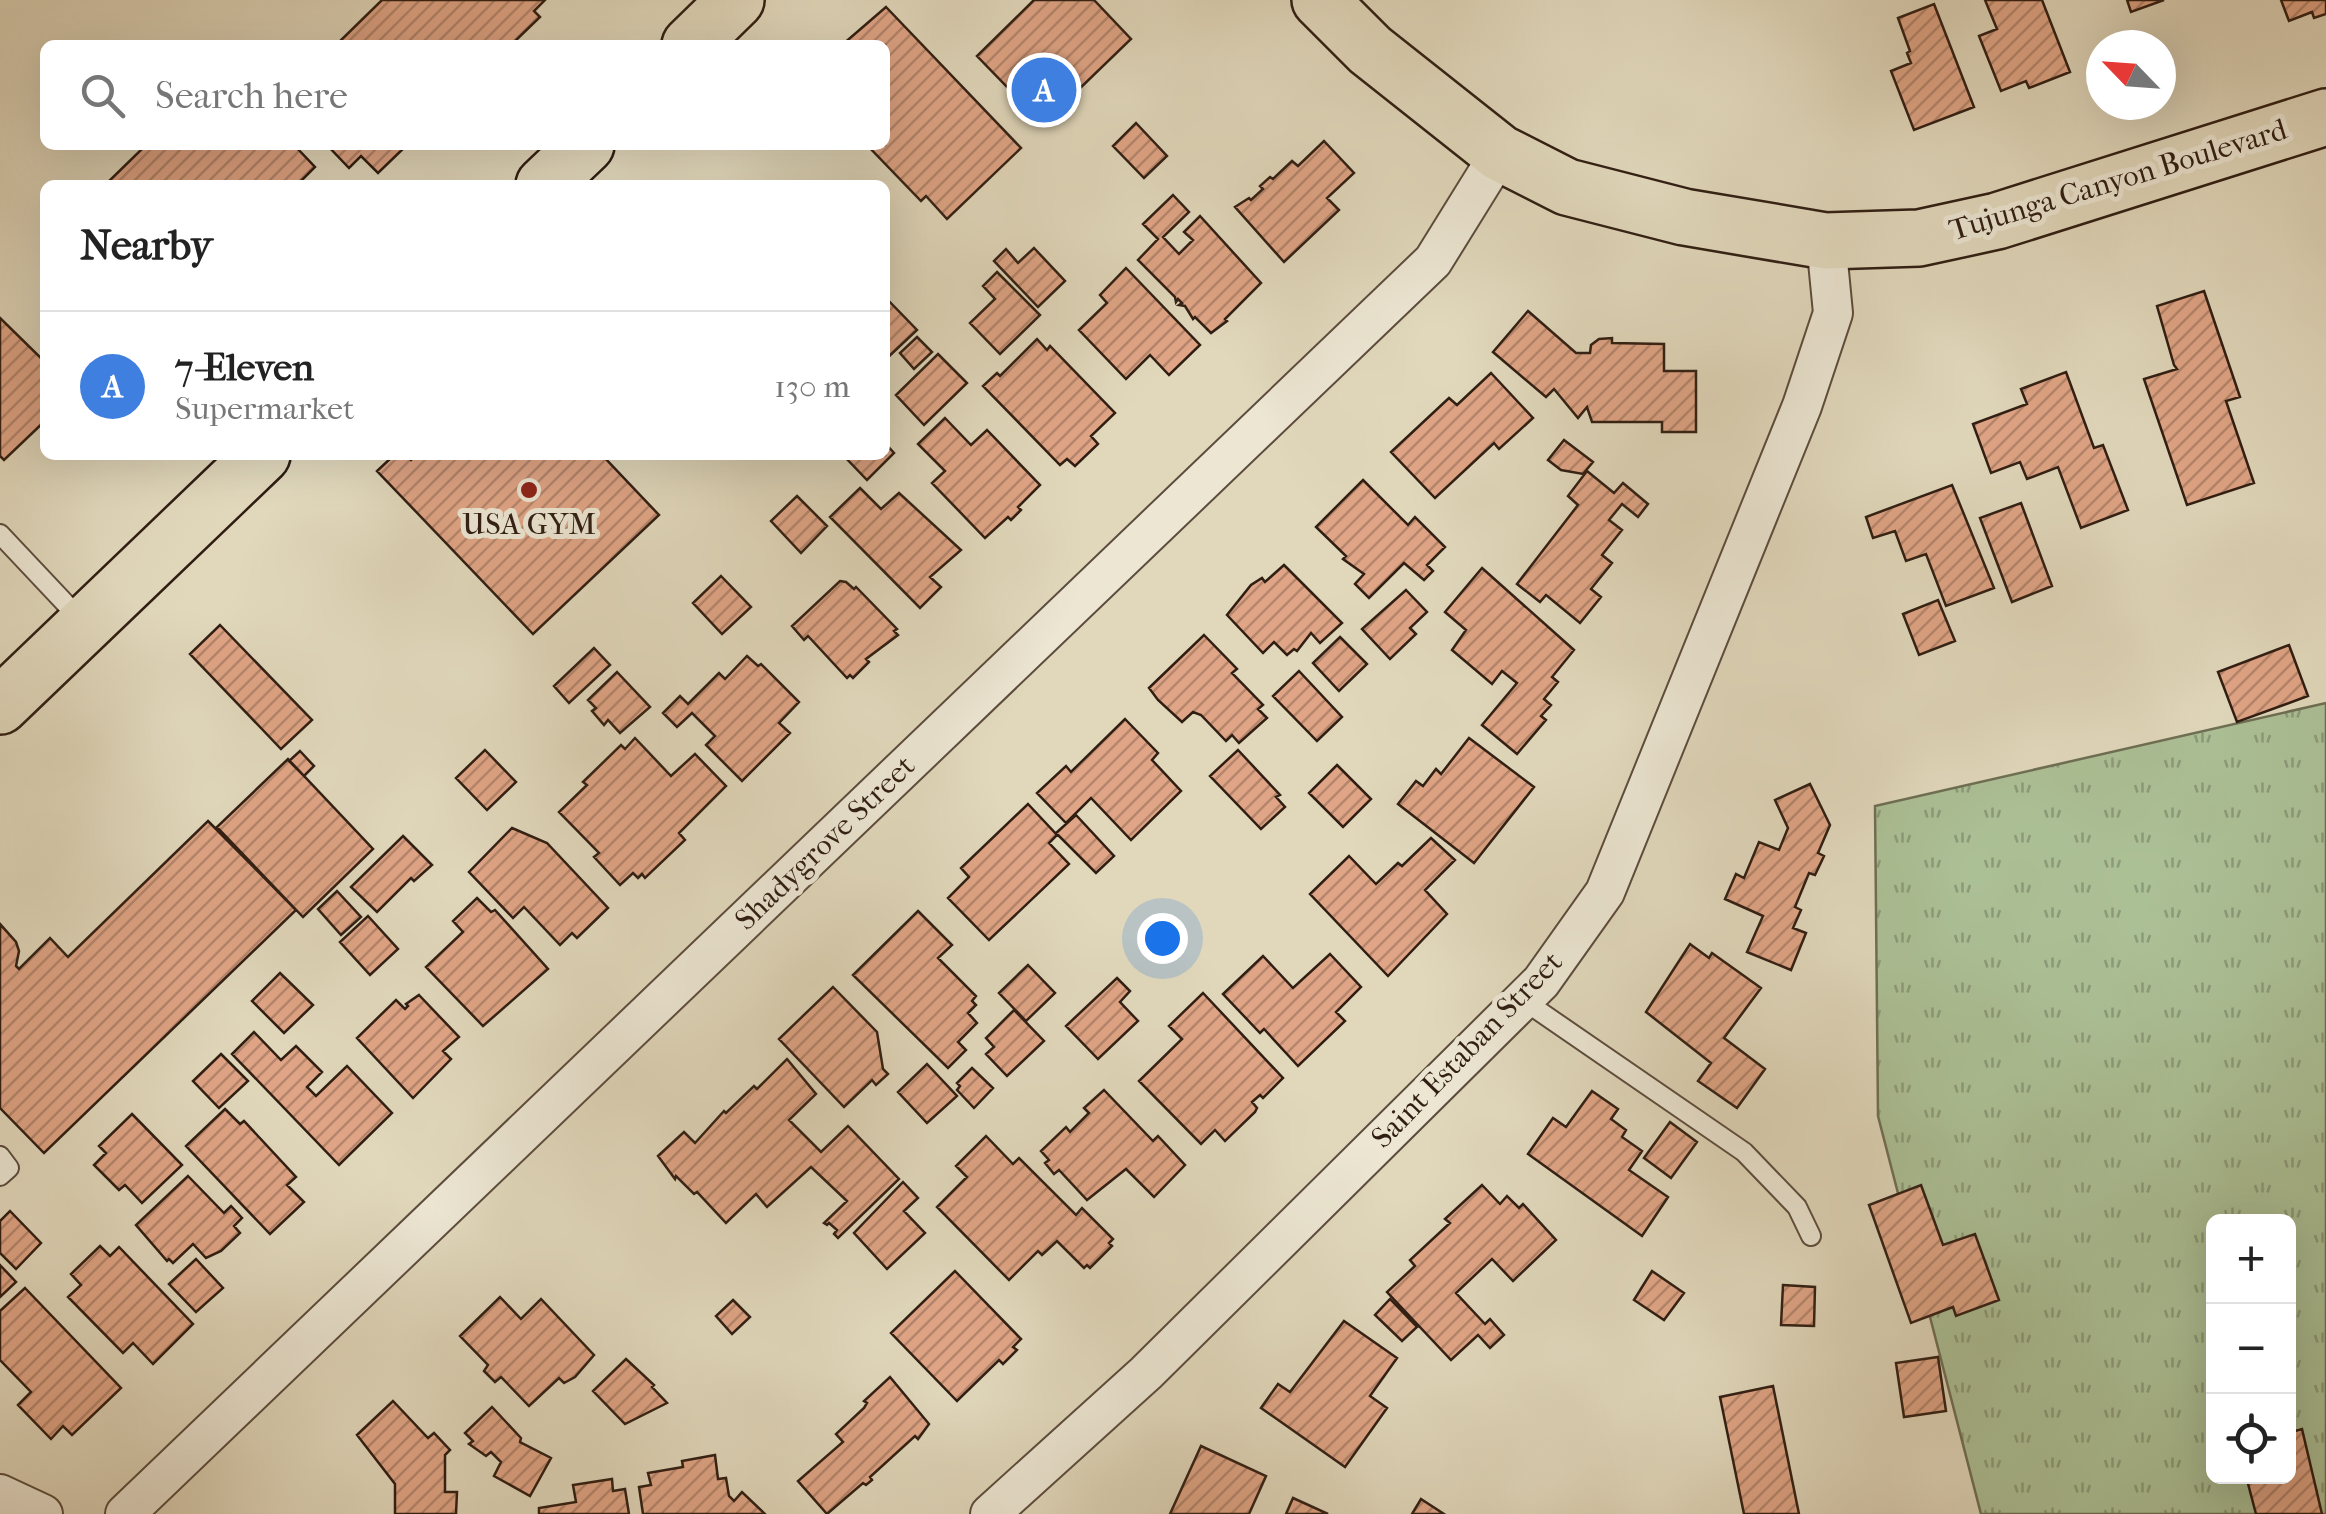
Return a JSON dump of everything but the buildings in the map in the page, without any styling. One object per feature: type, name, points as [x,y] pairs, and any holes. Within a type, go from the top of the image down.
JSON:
[{"type":"main road","points":[[695,40],[736,0]]},
{"type":"main road","name":"Tujunga Canyon Boulevard","points":[[1320,0],[1370,50],[1500,153],[1567,188],[1684,218],[1826,241],[1918,238],[1997,221],[2326,117]]},
{"type":"main road","points":[[549,180],[581,150]]},
{"type":"main road","points":[[0,706],[257,460]]},
{"type":"street","name":"Shadygrove Street","points":[[125,1514],[1433,261],[1500,153]]},
{"type":"street","name":"Saint Estaban Street","points":[[990,1514],[1146,1373],[1541,982],[1605,892],[1795,424],[1833,313],[1826,241]]},
{"type":"street","points":[[0,1494],[43,1514]]},
{"type":"lane","points":[[0,534],[85,624]]},
{"type":"lane","points":[[1523,1000],[1744,1152],[1797,1206],[1811,1236]]},
{"type":"lane","points":[[0,1156],[9,1168],[0,1176]]},
{"type":"green space","points":[[2326,703],[2326,1514],[1981,1514],[1878,1116],[1875,806]]},
{"type":"place","name":"7-Eleven","points":[[1044,90]]},
{"type":"place","name":"USA GYM","points":[[529,490]]}]
